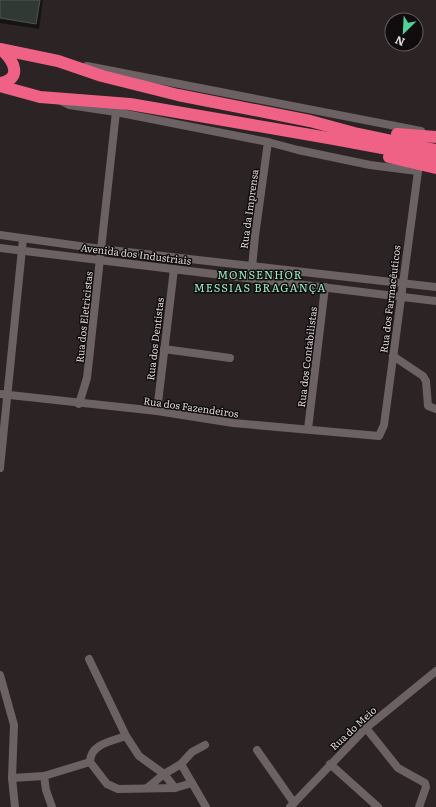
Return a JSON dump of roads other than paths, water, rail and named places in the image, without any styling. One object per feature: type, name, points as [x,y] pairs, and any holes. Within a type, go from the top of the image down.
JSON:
[{"type":"highway","points":[[1,50],[58,61],[102,76],[178,96],[310,122],[358,134],[436,150]]},
{"type":"highway","points":[[0,83],[6,82],[12,77],[14,66],[10,57],[1,50]]},
{"type":"highway","points":[[0,86],[40,97],[130,104],[436,158]]},
{"type":"highway","points":[[227,121],[418,167],[436,168]]},
{"type":"highway","points":[[310,122],[410,136],[436,135]]},
{"type":"street","points":[[58,61],[436,135]]},
{"type":"street","points":[[55,97],[69,105],[116,112],[268,142],[298,150],[370,165],[418,167]]},
{"type":"street","name":"Rua dos Eletricistas","points":[[79,404],[87,378],[116,112]]},
{"type":"street","name":"Rua da Imprensa","points":[[251,278],[268,142]]},
{"type":"street","name":"Rua dos Farmacêuticos","points":[[379,436],[384,425],[418,167]]},
{"type":"street","name":"Avenida dos Industriais","points":[[0,235],[101,249],[436,287]]},
{"type":"street","points":[[0,468],[4,394],[23,251],[23,239]]},
{"type":"street","name":"Avenida dos Industriais","points":[[0,248],[436,301]]},
{"type":"street","name":"Rua dos Dentistas","points":[[156,411],[174,269]]},
{"type":"street","name":"Rua dos Contabilistas","points":[[308,429],[325,287]]},
{"type":"street","points":[[164,349],[230,358]]},
{"type":"street","points":[[393,356],[423,376],[426,381],[428,406],[436,409]]},
{"type":"street","name":"Rua dos Fazendeiros","points":[[4,394],[79,404],[156,411],[233,423],[379,436]]},
{"type":"street","points":[[89,659],[126,736],[139,756],[164,774],[175,788]]},
{"type":"street","name":"Rua do Meio","points":[[292,805],[366,728],[436,670]]},
{"type":"street","points":[[0,674],[14,725],[12,778],[15,807]]},
{"type":"street","points":[[366,728],[398,768],[424,781],[426,784],[417,805]]},
{"type":"street","points":[[126,736],[93,750],[90,762],[100,776],[113,787],[118,789],[175,788],[192,784]]},
{"type":"street","points":[[147,788],[164,774],[182,764],[192,752],[205,745]]},
{"type":"street","points":[[257,750],[292,805]]},
{"type":"street","points":[[12,778],[44,776],[90,762]]},
{"type":"street","points":[[182,764],[206,807]]},
{"type":"street","points":[[330,764],[378,807]]},
{"type":"street","points":[[44,776],[46,790],[52,807]]},
{"type":"district","name":"MONSENHOR MESSIAS BRAGANÇA","points":[[260,281]]}]
